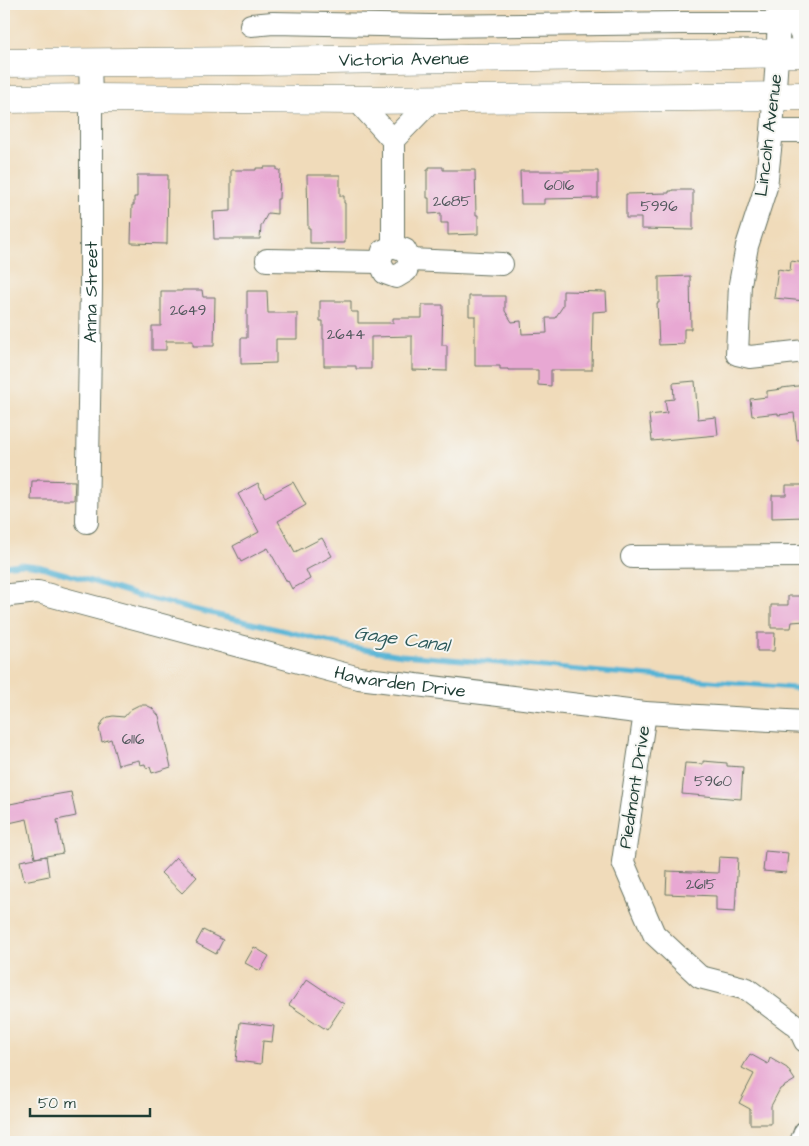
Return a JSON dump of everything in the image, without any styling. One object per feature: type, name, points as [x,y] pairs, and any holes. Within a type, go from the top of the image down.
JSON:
[{"type":"main road","points":[[784,10],[798,21],[805,35]]},
{"type":"main road","name":"Victoria Avenue","points":[[4,64],[805,53]]},
{"type":"main road","points":[[4,99],[362,100],[805,96]]},
{"type":"street","points":[[251,25],[276,13],[432,26],[683,23],[784,10]]},
{"type":"street","name":"Lincoln Avenue","points":[[784,10],[777,54],[766,187],[747,246],[740,284],[737,354],[750,357],[805,351]]},
{"type":"street","name":"Anna Street","points":[[87,522],[91,279],[90,62]]},
{"type":"street","points":[[393,140],[424,107],[427,99]]},
{"type":"street","points":[[362,100],[363,107],[393,140],[394,256]]},
{"type":"street","points":[[772,131],[805,131]]},
{"type":"street","points":[[267,260],[394,256],[502,264]]},
{"type":"street","points":[[632,557],[805,556]]},
{"type":"street","name":"Hawarden Drive","points":[[4,598],[10,595],[38,592],[358,678],[645,713],[805,722]]},
{"type":"street","name":"Piedmont Drive","points":[[645,713],[623,862],[654,934],[700,977],[747,989],[799,1028],[805,1041]]},
{"type":"street","points":[[801,1142],[805,1132]]},
{"type":"building","points":[[277,167],[277,170],[280,170],[279,199],[277,199],[277,214],[268,213],[261,226],[260,239],[214,239],[213,212],[231,211],[231,170],[256,170],[256,168]]},
{"type":"building","points":[[429,167],[443,167],[443,170],[475,170],[478,234],[448,235],[448,223],[441,223],[441,213],[429,214],[427,170],[429,170]]},
{"type":"building","points":[[520,171],[598,171],[598,198],[544,199],[544,204],[521,204]]},
{"type":"building","points":[[137,175],[168,175],[167,244],[131,243],[132,205],[134,205],[134,197],[137,197]]},
{"type":"building","points":[[307,175],[340,175],[340,196],[344,196],[345,203],[345,243],[310,243]]},
{"type":"building","points":[[672,190],[693,190],[693,230],[641,229],[641,218],[626,218],[626,194],[669,193]]},
{"type":"building","points":[[791,261],[805,263],[805,301],[774,298],[778,269],[790,271]]},
{"type":"building","points":[[690,276],[691,329],[684,329],[684,344],[659,345],[657,303],[659,303],[659,277]]},
{"type":"building","points":[[202,290],[203,297],[215,297],[214,346],[193,346],[193,341],[166,341],[166,350],[152,350],[152,326],[161,326],[161,291]]},
{"type":"building","points":[[247,291],[267,291],[268,313],[297,313],[297,339],[276,339],[276,363],[241,364],[241,338],[247,338]]},
{"type":"building","points":[[563,291],[606,292],[607,311],[593,312],[592,370],[551,370],[551,386],[538,385],[538,370],[508,370],[500,369],[500,366],[475,366],[475,316],[469,316],[469,296],[505,296],[505,311],[512,322],[521,321],[522,334],[547,333],[546,318],[555,318],[563,306]]},
{"type":"building","points":[[320,301],[351,301],[351,312],[358,312],[358,323],[393,323],[393,318],[422,318],[422,305],[443,305],[442,345],[447,345],[447,371],[412,370],[412,336],[371,337],[371,369],[356,369],[356,366],[324,366],[323,321],[320,321]]},
{"type":"building","points":[[695,381],[698,419],[716,417],[718,435],[652,441],[649,415],[667,413],[665,400],[674,399],[673,383]]},
{"type":"building","points":[[805,385],[805,439],[797,440],[794,413],[752,416],[750,399],[767,397],[767,391]]},
{"type":"building","points":[[32,481],[75,481],[74,500],[31,500]]},
{"type":"building","points":[[293,482],[306,505],[278,521],[295,552],[322,538],[332,556],[306,570],[310,579],[292,589],[268,548],[241,562],[233,546],[259,532],[238,494],[258,483],[265,497]]},
{"type":"building","points":[[786,485],[805,485],[805,517],[772,518],[772,495],[786,495]]},
{"type":"building","points":[[788,596],[805,596],[805,621],[792,622],[791,628],[771,628],[771,605],[788,605]]},
{"type":"building","points":[[757,633],[775,633],[774,651],[757,651]]},
{"type":"building","points":[[139,705],[146,705],[152,708],[159,716],[171,767],[152,773],[150,767],[146,768],[145,764],[140,765],[139,760],[118,765],[111,739],[102,742],[99,729],[103,721],[113,716],[124,717],[131,709]]},
{"type":"building","points":[[703,761],[727,763],[727,766],[743,767],[741,799],[682,794],[685,763],[703,764]]},
{"type":"building","points":[[71,792],[76,816],[57,820],[63,853],[35,858],[27,819],[9,823],[5,805]]},
{"type":"building","points":[[765,851],[788,853],[786,873],[763,871]]},
{"type":"building","points":[[46,856],[49,876],[24,881],[20,861]]},
{"type":"building","points":[[176,857],[197,877],[182,893],[161,873]]},
{"type":"building","points":[[719,857],[738,858],[735,912],[716,911],[716,896],[666,894],[667,871],[718,873]]},
{"type":"building","points":[[203,930],[223,940],[216,954],[196,943]]},
{"type":"building","points":[[254,947],[269,956],[260,971],[245,963]]},
{"type":"building","points":[[307,979],[344,1004],[327,1030],[289,1005]]},
{"type":"building","points":[[240,1022],[274,1026],[272,1042],[263,1041],[261,1064],[236,1061]]},
{"type":"building","points":[[750,1054],[768,1064],[770,1058],[787,1068],[795,1080],[780,1089],[771,1106],[771,1124],[750,1124],[750,1109],[739,1103],[754,1074],[742,1068]]},
{"type":"waterway","name":"Gage Canal","points":[[4,566],[20,564],[38,566],[139,596],[352,647],[402,655],[805,689]]}]
